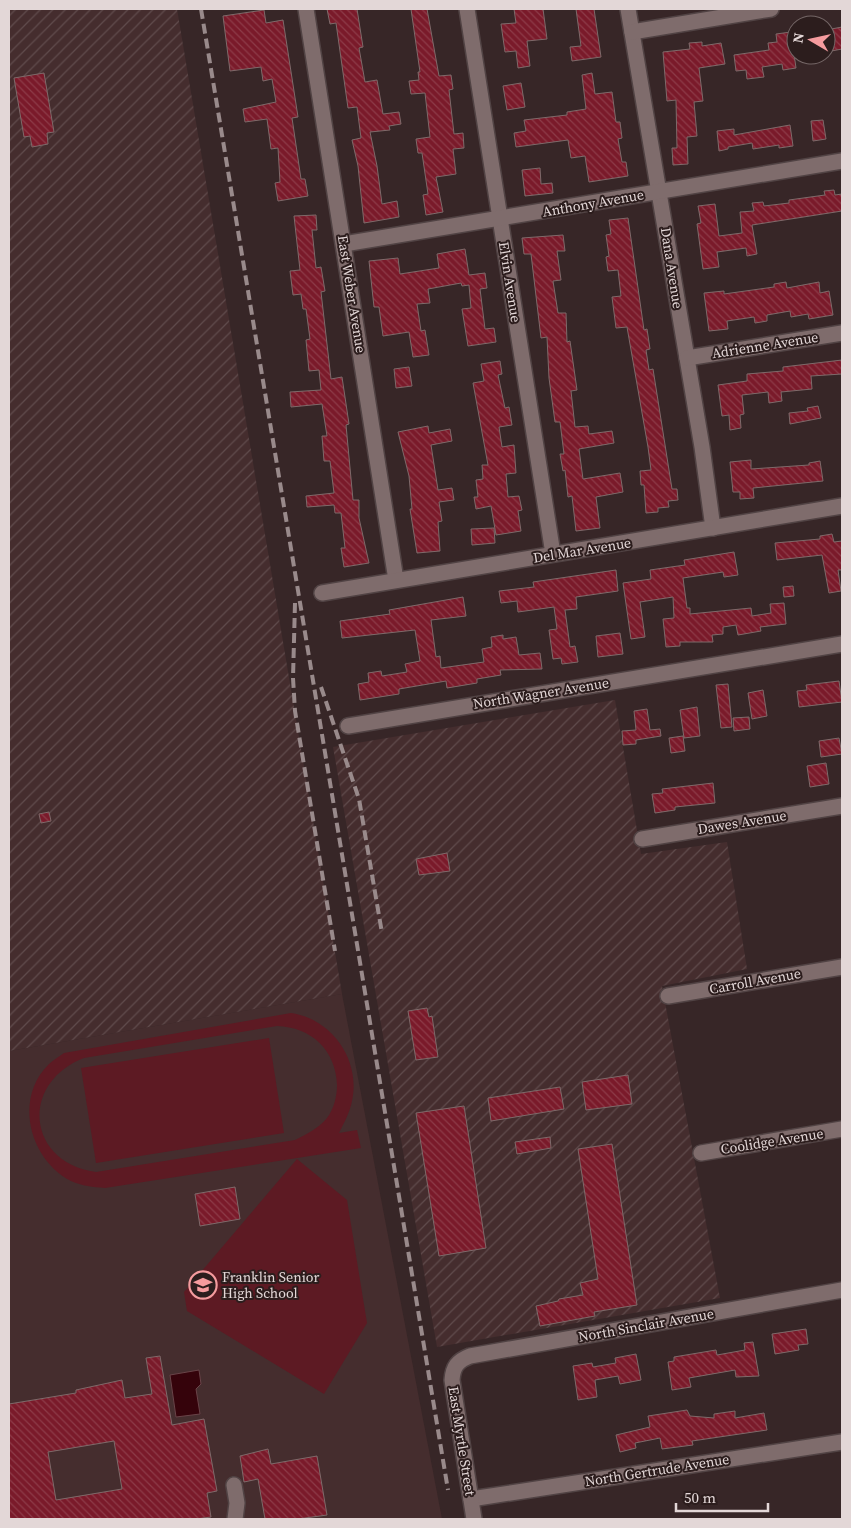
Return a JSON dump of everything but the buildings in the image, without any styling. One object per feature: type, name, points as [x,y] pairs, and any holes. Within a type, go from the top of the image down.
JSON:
[{"type":"street","name":"East Weber Avenue","points":[[306,9],[396,580]]},
{"type":"street","name":"Elvin Avenue","points":[[467,9],[553,554]]},
{"type":"street","name":"Dana Avenue","points":[[628,9],[687,358],[713,528]]},
{"type":"street","points":[[632,32],[771,9]]},
{"type":"street","name":"Anthony Avenue","points":[[344,244],[842,161]]},
{"type":"street","name":"Adrienne Avenue","points":[[687,358],[842,332]]},
{"type":"street","name":"Del Mar Avenue","points":[[322,593],[842,506]]},
{"type":"street","name":"North Wagner Avenue","points":[[348,726],[842,644]]},
{"type":"street","name":"Dawes Avenue","points":[[642,839],[842,806]]},
{"type":"street","name":"Carroll Avenue","points":[[668,996],[842,967]]},
{"type":"street","name":"Coolidge Avenue","points":[[701,1153],[842,1129]]},
{"type":"street","name":"North Sinclair Avenue","points":[[457,1364],[470,1356],[840,1291]]},
{"type":"street","name":"East Myrtle Street","points":[[457,1364],[453,1369],[452,1380],[474,1519]]},
{"type":"street","name":"North Gertrude Avenue","points":[[471,1499],[842,1442]]},
{"type":"street","points":[[234,1485],[237,1503],[235,1519]]},
{"type":"shaded area","points":[[9,9],[177,9],[342,994],[9,1051]]},
{"type":"shaded area","points":[[615,700],[641,854],[727,842],[747,969],[662,986],[720,1298],[437,1347],[333,747]]},
{"type":"shaded area","name":"Franklin Senior High School","points":[[342,994],[442,1519],[9,1519],[9,1051]]},
{"type":"shaded area","points":[[291,1013],[306,1017],[331,1033],[347,1057],[352,1071],[354,1086],[352,1101],[339,1133],[357,1130],[361,1148],[105,1188],[79,1184],[57,1171],[45,1159],[31,1128],[29,1111],[31,1094],[38,1078],[49,1064],[64,1053]],"holes":[[[277,1026],[289,1027],[311,1036],[327,1051],[336,1072],[337,1085],[332,1111],[324,1122],[295,1140],[96,1172],[73,1166],[56,1154],[45,1139],[40,1121],[41,1103],[49,1085],[63,1070],[84,1058]]]},
{"type":"shaded area","points":[[269,1038],[284,1133],[96,1163],[81,1068]]},
{"type":"shaded area","points":[[297,1159],[347,1200],[367,1323],[324,1394],[187,1311],[184,1292]]},
{"type":"shaded area","points":[[199,1370],[201,1384],[196,1389],[200,1414],[176,1417],[170,1375]]},
{"type":"railway","points":[[201,9],[448,1490]]},
{"type":"railway","points":[[295,603],[293,678],[295,711],[335,951]]},
{"type":"railway","points":[[321,687],[359,799],[382,933]]},
{"type":"place","name":"Franklin Senior High School","points":[[203,1285]]}]
